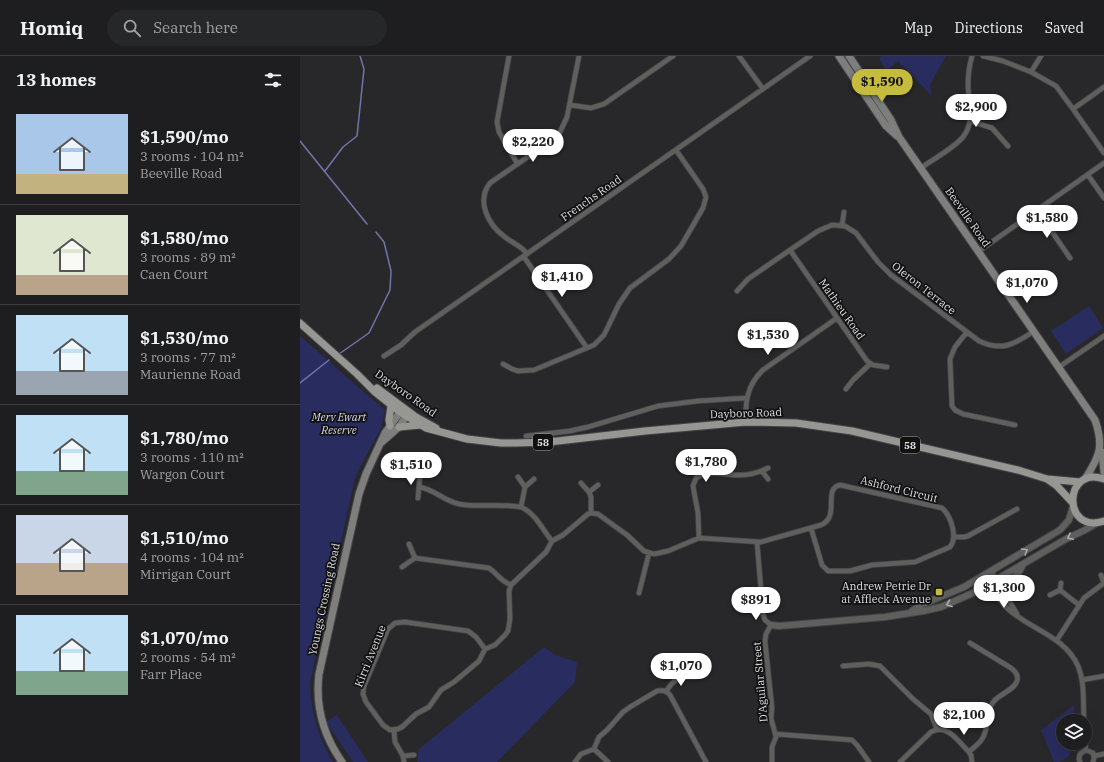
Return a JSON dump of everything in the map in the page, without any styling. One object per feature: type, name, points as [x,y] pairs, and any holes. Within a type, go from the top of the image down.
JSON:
[{"type":"main road","name":"Beeville Road","points":[[839,56],[886,126],[899,137]]},
{"type":"main road","name":"Beeville Road","points":[[850,56],[892,120],[899,137],[1098,425],[1103,441],[1102,452],[1104,472]]},
{"type":"main road","name":"Dayboro Road","points":[[302,325],[391,406],[441,432]]},
{"type":"main road","name":"Dayboro Road","points":[[357,374],[369,381],[420,425],[432,430],[478,441],[515,443],[549,442],[645,431],[746,422],[796,423],[852,431],[1012,469],[1047,479],[1083,481]]},
{"type":"main road","points":[[390,426],[389,420],[391,406]]},
{"type":"main road","name":"Youngs Crossing Road","points":[[342,762],[328,739],[320,717],[317,693],[319,674],[356,504],[366,474],[385,433],[390,426],[405,412]]},
{"type":"main road","name":"Youngs Crossing Road","points":[[382,442],[399,427],[405,412]]},
{"type":"main road","points":[[399,427],[420,425]]},
{"type":"main road","points":[[1072,504],[1075,489],[1083,481],[1102,452]]},
{"type":"main road","name":"58","points":[[1083,481],[1094,477],[1104,479]]},
{"type":"main road","name":"Dayboro Road","points":[[1047,479],[1057,486],[1072,504]]},
{"type":"main road","name":"58","points":[[1072,504],[1076,513],[1082,519],[1089,522],[1100,522]]},
{"type":"street","points":[[509,56],[497,122],[499,132],[517,163]]},
{"type":"street","points":[[579,56],[570,105],[564,125],[555,138],[490,183],[484,192],[484,202],[487,216],[494,226],[504,236],[523,250],[588,348]]},
{"type":"street","points":[[570,105],[591,108],[604,104],[673,56]]},
{"type":"street","points":[[739,56],[762,89]]},
{"type":"street","name":"Frenchs Road","points":[[384,356],[401,345],[415,332],[810,56]]},
{"type":"street","points":[[921,168],[962,137],[970,122],[971,113],[968,82],[969,64],[972,56]]},
{"type":"street","points":[[983,56],[1004,61],[1031,72],[1056,86],[1104,153]]},
{"type":"street","points":[[1031,72],[1041,56]]},
{"type":"street","points":[[1073,108],[1104,87]]},
{"type":"street","points":[[970,122],[992,128],[1008,146]]},
{"type":"street","points":[[503,364],[518,371],[534,370],[588,348],[600,340],[619,304],[630,288],[669,258],[681,246],[706,203],[705,192],[676,150]]},
{"type":"street","points":[[979,251],[1104,163]]},
{"type":"street","points":[[1088,175],[1104,198]]},
{"type":"street","points":[[1037,210],[1070,258]]},
{"type":"street","points":[[738,291],[748,279],[823,228],[832,225],[842,226],[844,212]]},
{"type":"street","name":"Oleron Terrace","points":[[842,226],[853,230],[878,262],[891,275],[985,344],[998,347],[1016,343],[1034,331]]},
{"type":"street","name":"Mathieu Road","points":[[790,250],[864,358],[870,364]]},
{"type":"street","points":[[746,422],[746,398],[753,380],[763,370],[836,318]]},
{"type":"street","points":[[967,332],[955,347],[950,359],[953,411],[1015,425]]},
{"type":"street","points":[[1059,367],[1104,336]]},
{"type":"street","points":[[846,389],[870,364],[887,367]]},
{"type":"street","name":"Dayboro Road","points":[[526,436],[582,428],[658,406],[698,401],[746,398]]},
{"type":"street","points":[[699,538],[698,513],[693,486],[696,478],[702,475],[740,475],[762,471],[768,468]]},
{"type":"street","points":[[762,471],[768,479]]},
{"type":"street","points":[[418,498],[420,475]]},
{"type":"street","points":[[518,478],[525,487]]},
{"type":"street","points":[[521,507],[525,487],[534,479]]},
{"type":"street","points":[[581,483],[591,494],[592,513]]},
{"type":"street","name":"Ashford Circuit","points":[[757,542],[767,541],[824,523],[831,514],[832,490],[835,486],[840,484],[942,508],[948,515],[954,537]]},
{"type":"street","points":[[589,492],[598,485]]},
{"type":"street","points":[[419,487],[428,489],[446,500],[457,504],[472,506],[521,507],[533,516],[552,541]]},
{"type":"street","points":[[910,612],[921,605],[957,590],[985,575],[1060,530],[1069,520],[1072,504]]},
{"type":"street","points":[[811,528],[822,565],[831,572],[850,571],[872,565],[915,562],[950,547],[954,537],[968,536],[1017,509]]},
{"type":"street","points":[[404,762],[403,756],[394,742],[394,731],[402,727],[416,714],[429,707],[441,690],[454,682],[479,661],[485,649],[499,642],[508,631],[510,619],[509,591],[511,584],[546,552],[552,541],[563,535],[584,516],[592,513],[598,514],[627,535],[639,547],[649,553],[663,553],[699,538],[757,542],[762,614],[765,620],[771,625],[779,626],[885,617],[932,609],[950,604],[974,593],[1066,539],[1100,522]]},
{"type":"street","points":[[409,544],[415,558]]},
{"type":"street","points":[[639,593],[649,553]]},
{"type":"street","points":[[402,567],[415,558],[489,568],[501,580],[511,584]]},
{"type":"street","points":[[1005,593],[1007,585],[1020,571],[1023,564]]},
{"type":"street","points":[[991,571],[1018,616]]},
{"type":"street","points":[[985,575],[1004,606],[1030,625],[1057,640],[1066,648],[1074,659],[1082,680],[1084,714]]},
{"type":"street","points":[[1057,640],[1088,593],[1104,583],[1101,575]]},
{"type":"street","points":[[1050,595],[1060,590],[1062,583]]},
{"type":"street","points":[[1060,590],[1079,605]]},
{"type":"street","name":"Kirri Avenue","points":[[394,731],[386,729],[366,702],[363,694],[364,686],[391,625],[398,622],[405,622],[468,631],[476,637],[485,649]]},
{"type":"street","name":"D'Aguilar Street","points":[[771,625],[766,634],[765,641],[772,708],[772,727],[776,734],[776,739],[772,747],[772,762]]},
{"type":"street","points":[[969,752],[982,740],[984,736],[990,706],[994,701],[1014,686],[1018,677],[1015,671],[1011,668],[970,643]]},
{"type":"street","points":[[843,666],[869,664],[880,666],[913,699],[931,714],[937,729]]},
{"type":"street","points":[[1082,680],[1104,676]]},
{"type":"street","points":[[666,692],[674,680],[695,677]]},
{"type":"street","points":[[576,762],[581,754],[594,749],[599,737],[630,707],[657,691],[666,692],[670,696],[706,762]]},
{"type":"street","points":[[900,762],[931,732],[937,729],[945,730],[969,752],[972,762]]},
{"type":"street","points":[[776,734],[852,740],[869,762]]},
{"type":"street","points":[[594,749],[608,762]]},
{"type":"street","points":[[1080,762],[1080,754],[1086,750],[1091,752],[1094,756]]},
{"type":"street","points":[[1094,756],[1104,754]]},
{"type":"street","points":[[403,756],[414,755]]},
{"type":"street","points":[[1093,762],[1094,756]]},
{"type":"green space","points":[[882,56],[946,56],[930,85],[932,96],[898,61],[886,71],[879,58]]},
{"type":"green space","points":[[1089,306],[1103,328],[1066,354],[1051,331]]},
{"type":"green space","name":"Merv Ewart Reserve","points":[[300,336],[385,410],[381,428],[357,473],[354,482],[310,683],[316,724],[323,743],[333,762],[300,762]]},
{"type":"green space","points":[[544,647],[555,655],[577,662],[575,682],[497,762],[417,762],[419,749]]},
{"type":"green space","points":[[1074,705],[1075,714],[1062,714]]},
{"type":"green space","points":[[337,715],[368,762],[353,762],[326,722]]},
{"type":"green space","points":[[1056,719],[1056,750],[1072,750],[1068,757],[1062,761],[1054,762],[1041,730]]},
{"type":"waterway","points":[[325,171],[343,147],[357,136],[364,69],[360,56]]},
{"type":"waterway","points":[[300,141],[367,224]]},
{"type":"waterway","points":[[339,354],[369,333],[390,290],[391,271],[384,242],[376,232]]},
{"type":"waterway","points":[[300,383],[329,360]]},
{"type":"place","name":"Andrew Petrie Dr at Affleck Avenue","points":[[939,592]]}]
